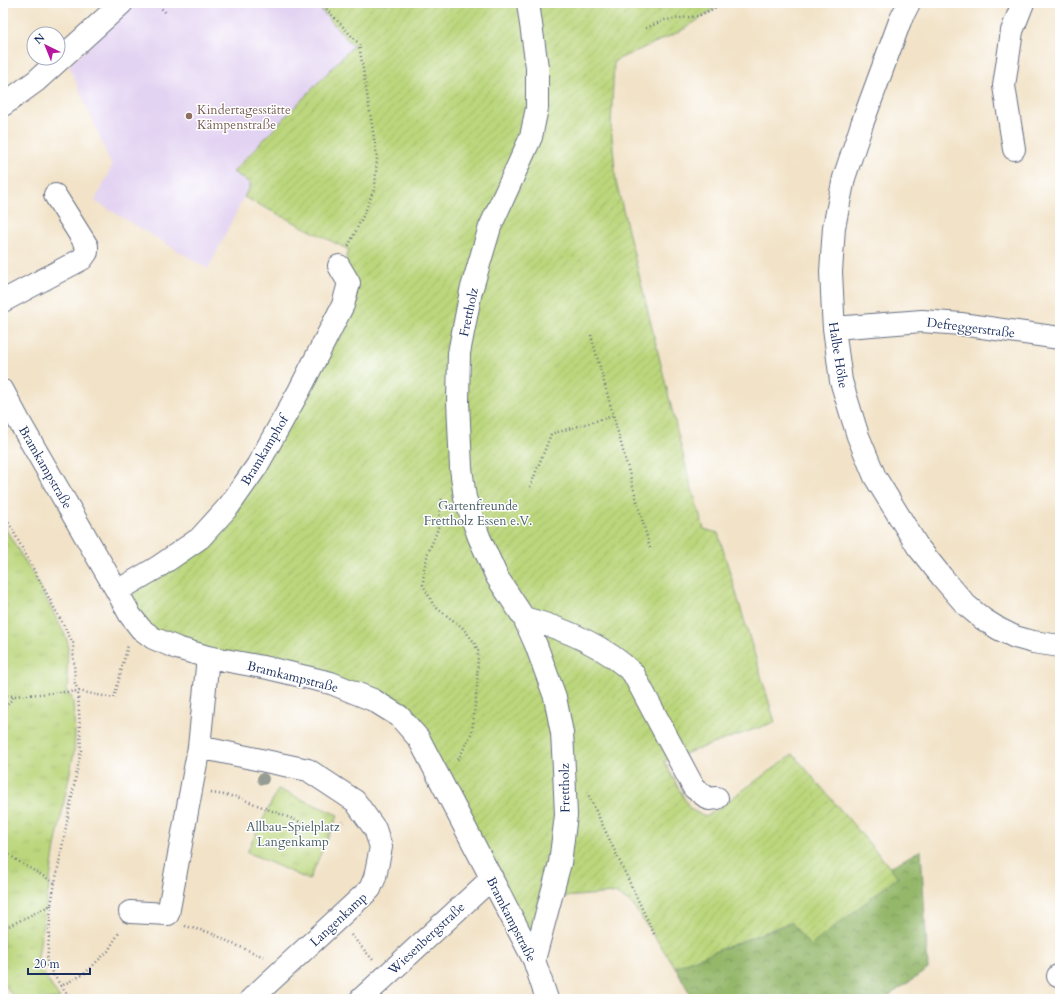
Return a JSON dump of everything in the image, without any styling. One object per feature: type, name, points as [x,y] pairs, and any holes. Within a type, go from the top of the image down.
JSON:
[{"type":"street","points":[[3,105],[36,81],[122,3]]},
{"type":"street","name":"Frettholz","points":[[528,3],[537,67],[537,108],[531,137],[490,227],[471,291],[459,353],[458,401],[465,498],[479,537],[496,577],[524,618],[556,697],[562,733],[566,815],[560,864],[534,960]]},
{"type":"street","name":"Halbe Höhe","points":[[909,3],[900,21],[862,124],[844,178],[834,227],[831,272],[834,328],[841,381],[858,436],[875,477],[918,547],[942,577],[966,605],[983,619],[999,629],[1015,637],[1060,646]]},
{"type":"street","points":[[1014,149],[1004,86],[1012,31],[1023,3]]},
{"type":"street","points":[[3,301],[82,259],[87,252],[87,246],[55,195]]},
{"type":"street","name":"Bramkamphof","points":[[117,591],[158,567],[200,538],[230,506],[257,466],[299,391],[343,305],[349,283],[339,266]]},
{"type":"street","name":"Defreggerstraße","points":[[834,328],[922,321],[960,324],[1060,338]]},
{"type":"street","name":"Bramkampstraße","points":[[3,391],[130,615],[141,629],[153,638],[177,648],[208,657],[268,668],[331,683],[373,700],[399,716],[419,739],[492,878],[534,960],[547,999]]},
{"type":"street","points":[[524,618],[566,631],[621,661],[633,673],[694,788],[709,800],[717,798]]},
{"type":"street","points":[[130,912],[168,914],[199,747],[208,657]]},
{"type":"street","name":"Langenkamp","points":[[199,747],[308,770],[355,801],[375,829],[381,847],[375,877],[370,889],[251,999]]},
{"type":"street","name":"Wiesenbergstraße","points":[[361,999],[492,878]]},
{"type":"path","points":[[156,3],[166,13]]},
{"type":"path","points":[[322,3],[359,44],[377,157],[375,187],[339,266]]},
{"type":"path","points":[[646,28],[666,20],[698,16],[725,3]]},
{"type":"path","points":[[591,335],[650,548]]},
{"type":"path","points":[[530,487],[551,434],[613,416]]},
{"type":"path","points":[[437,775],[459,758],[472,732],[477,689],[478,651],[474,642],[462,627],[434,606],[423,585],[424,570],[428,553],[438,529],[440,507],[446,487],[455,474],[462,468]]},
{"type":"path","points":[[3,512],[73,643],[75,683],[78,691],[81,750],[51,905],[47,965],[60,986],[71,999]]},
{"type":"path","points":[[3,695],[14,696],[78,691],[114,698],[128,645],[141,629]]},
{"type":"path","points":[[3,711],[14,696]]},
{"type":"path","points":[[586,789],[654,934]]},
{"type":"path","points":[[191,791],[237,797],[318,829],[366,816]]},
{"type":"path","points":[[3,850],[19,862],[55,883]]},
{"type":"path","points":[[3,929],[51,905]]},
{"type":"path","points":[[60,986],[84,974],[108,951],[130,912]]},
{"type":"path","points":[[168,914],[178,924],[212,933],[270,960],[281,972]]},
{"type":"path","points":[[337,920],[375,963]]},
{"type":"shaded area","name":"Kindertagesstätte Kämpenstraße","points":[[135,3],[315,3],[353,46],[233,171],[251,184],[208,269],[95,201],[112,166],[69,66]]},
{"type":"green space","name":"Gartenfreunde Frettholz Essen e.V.","points":[[315,3],[724,3],[681,31],[614,61],[611,126],[616,181],[689,479],[704,529],[718,533],[775,722],[664,761],[690,809],[706,817],[793,754],[898,877],[810,946],[791,922],[675,967],[632,904],[615,893],[549,898],[534,954],[400,715],[153,635],[120,591],[201,539],[345,305],[344,264],[349,250],[244,197],[251,184],[233,172],[353,46]]},
{"type":"green space","points":[[3,525],[34,576],[68,643],[67,676],[69,684],[66,689],[73,702],[75,735],[74,752],[55,847],[37,963],[60,999],[15,999],[3,982]]},
{"type":"green space","name":"Allbau-Spielplatz Langenkamp","points":[[278,789],[338,815],[309,880],[247,852]]},
{"type":"green space","points":[[921,850],[928,969],[884,999],[693,999],[675,967],[791,922]]},
{"type":"place","name":"Kindertagesstätte Kämpenstraße","points":[[189,116]]}]
